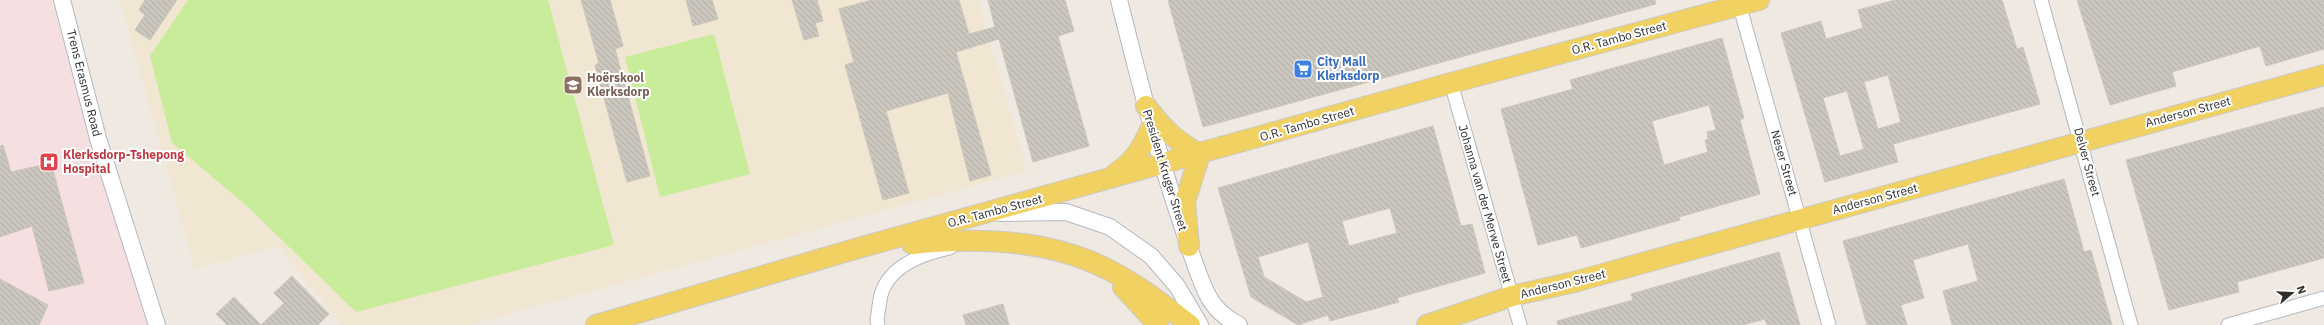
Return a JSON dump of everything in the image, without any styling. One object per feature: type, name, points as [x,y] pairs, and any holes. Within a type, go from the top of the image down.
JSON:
[{"type":"main road","name":"O.R. Tambo Street","points":[[596,325],[855,249],[988,214],[1738,3],[1759,0]]},
{"type":"main road","name":"Anderson Street","points":[[1427,325],[1512,296],[1574,282],[2324,74]]},
{"type":"main road","points":[[1146,106],[1164,130],[1181,144],[1200,154],[1185,202],[1189,246]]},
{"type":"main road","points":[[1105,180],[1131,162],[1142,148],[1151,128]]},
{"type":"main road","name":"O.R. Tambo Street","points":[[855,249],[935,241],[981,241],[1033,246],[1066,252],[1107,269],[1152,297],[1190,325]]},
{"type":"main road","points":[[1107,269],[1158,325]]},
{"type":"street","name":"Trens Erasmus Road","points":[[62,0],[99,142],[157,325]]},
{"type":"street","name":"President Kruger Street","points":[[1119,0],[1161,165],[1189,246],[1208,294],[1218,310],[1229,320],[1239,325]]},
{"type":"street","name":"Delver Street","points":[[2041,0],[2131,325]]},
{"type":"street","name":"Neser Street","points":[[1738,3],[1830,325]]},
{"type":"street","name":"Johanna van der Merwe Street","points":[[1451,83],[1520,325]]},
{"type":"street","points":[[988,214],[1066,212],[1110,227],[1150,256],[1177,286],[1200,325]]},
{"type":"street","points":[[878,325],[877,320],[883,289],[893,276],[912,259],[937,251],[981,241]]},
{"type":"street","points":[[2228,325],[2324,298]]},
{"type":"shaded area","name":"Klerksdorp-Tshepong Hospital","points":[[0,0],[51,0],[147,325],[0,325]]},
{"type":"shaded area","name":"Hoërskool Klerksdorp","points":[[120,0],[978,0],[1027,171],[469,325],[338,325],[335,315],[277,246],[195,269]]},
{"type":"green space","points":[[188,0],[548,0],[614,245],[356,312],[247,206],[172,143],[150,56]]},
{"type":"green space","points":[[714,34],[750,174],[660,197],[625,57]]},
{"type":"building","points":[[145,0],[177,0],[150,40],[135,30],[145,15],[139,10]]},
{"type":"building","points":[[581,0],[610,0],[623,46],[615,49],[650,176],[627,182],[595,65],[599,63]]},
{"type":"building","points":[[686,0],[712,0],[718,19],[693,26]]},
{"type":"building","points":[[792,0],[817,0],[823,21],[815,23],[819,36],[804,40]]},
{"type":"building","points":[[871,0],[959,0],[969,34],[995,27],[988,0],[1065,0],[1074,31],[1058,36],[1089,146],[1033,162],[999,39],[956,52],[991,175],[970,181],[948,93],[886,111],[909,193],[883,200],[845,65],[854,62],[839,9]]},
{"type":"building","name":"City Mall Klerksdorp","points":[[1168,0],[1655,0],[1656,4],[1203,127]]},
{"type":"building","points":[[1895,0],[2002,0],[2017,49],[2023,47],[2040,104],[1893,144],[1898,162],[1825,182],[1781,33],[1821,21],[1826,39],[1863,28],[1858,10]],"holes":[[[1888,75],[1901,122],[1878,129],[1864,82]],[[1847,91],[1864,149],[1840,156],[1823,98]]]},
{"type":"building","points":[[2077,0],[2324,0],[2324,49],[2266,66],[2260,46],[2172,72],[2176,86],[2110,105]]},
{"type":"building","points":[[1722,38],[1744,118],[1740,120],[1760,194],[1679,217],[1680,220],[1581,248],[1577,235],[1538,245],[1501,109],[1573,89],[1570,80]],"holes":[[[1709,105],[1716,130],[1707,132],[1708,139],[1705,140],[1708,152],[1664,165],[1652,121]]]},
{"type":"building","points":[[2324,107],[2324,258],[2237,282],[2239,292],[2169,310],[2126,160]]},
{"type":"building","points":[[1433,126],[1461,226],[1472,224],[1485,273],[1397,298],[1399,302],[1330,321],[1328,315],[1298,325],[1251,297],[1218,188]],"holes":[[[1390,208],[1397,233],[1349,246],[1342,221]],[[1308,242],[1323,297],[1306,302],[1264,277],[1258,257]]]},
{"type":"building","points":[[3,145],[11,172],[51,163],[84,283],[49,291],[32,226],[0,237],[0,146]]},
{"type":"building","points":[[2064,179],[2084,252],[2091,250],[2112,325],[1952,325],[1943,291],[1978,281],[1968,244],[1913,260],[1924,298],[1901,305],[1907,325],[1867,325],[1843,241]]},
{"type":"building","points":[[1779,252],[1800,325],[1767,325],[1765,319],[1743,325],[1558,325],[1557,321],[1633,300],[1631,294]]},
{"type":"building","points":[[292,276],[329,314],[318,325],[261,325],[284,303],[274,293]]},
{"type":"building","points":[[0,279],[48,305],[39,325],[0,325]]},
{"type":"building","points":[[234,297],[261,325],[227,325],[216,314]]},
{"type":"building","points":[[1003,304],[1009,325],[966,325],[963,315]]},
{"type":"place","name":"City Mall Klerksdorp","points":[[1303,69]]},
{"type":"place","name":"Hoërskool Klerksdorp","points":[[573,85]]},
{"type":"place","name":"Klerksdorp-Tshepong Hospital","points":[[49,162]]}]
